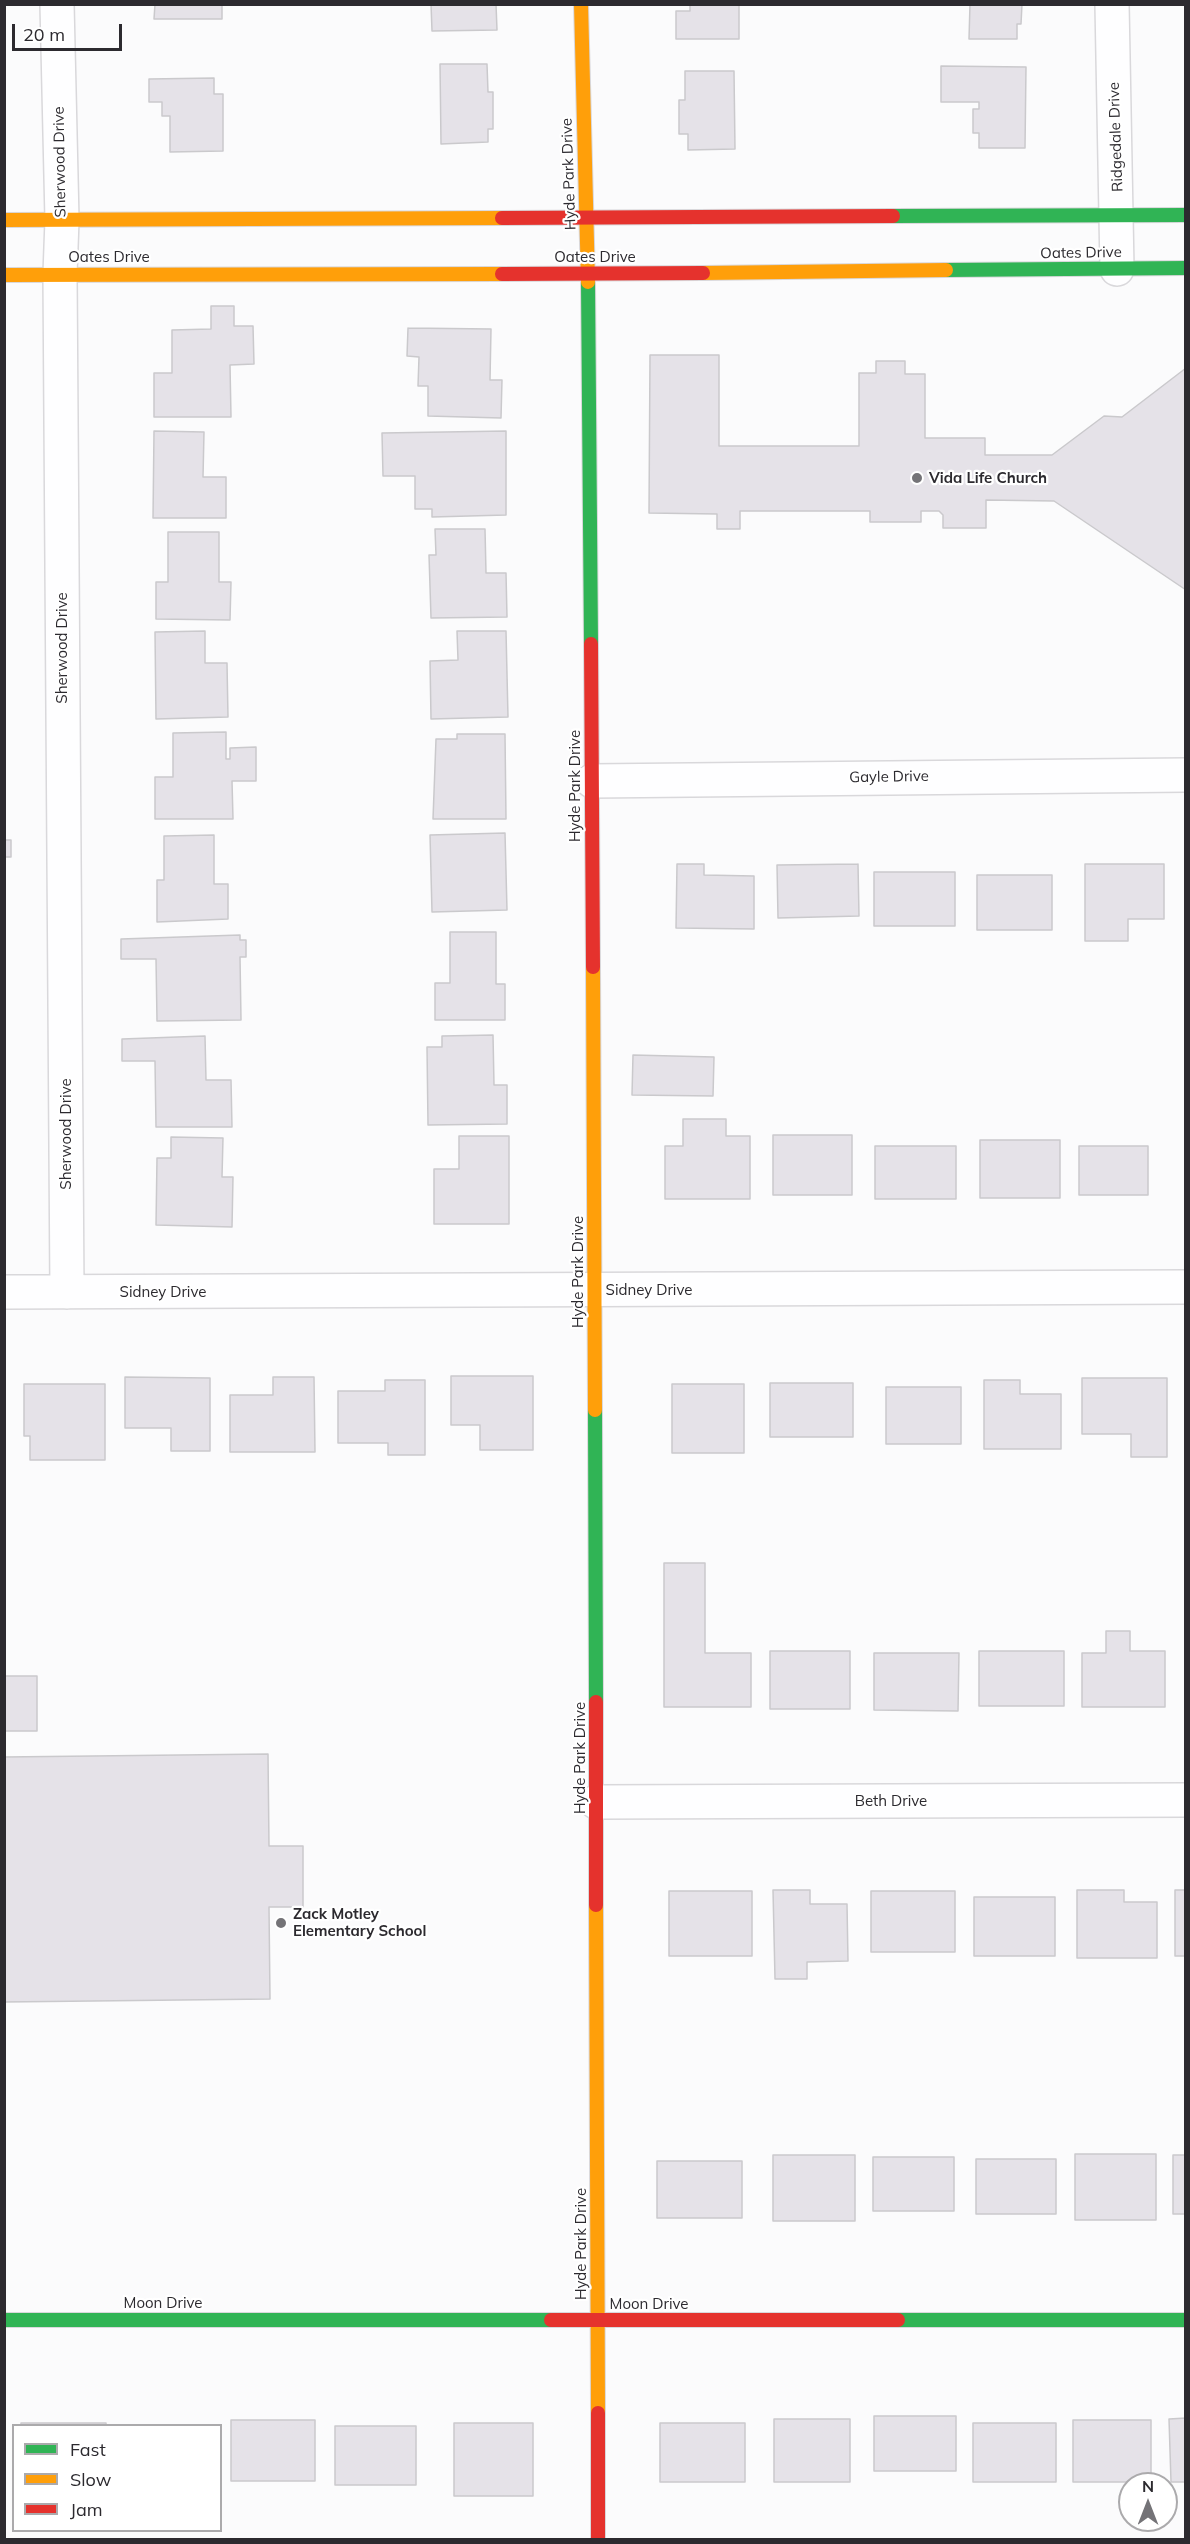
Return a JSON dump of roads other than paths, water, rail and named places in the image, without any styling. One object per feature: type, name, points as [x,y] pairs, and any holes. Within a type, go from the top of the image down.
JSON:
[{"type":"street","name":"Sherwood Drive","points":[[57,4],[62,220],[60,274],[67,1292]]},
{"type":"street","name":"Hyde Park Drive","points":[[581,4],[588,274],[592,781],[598,2540]]},
{"type":"street","name":"Ridgedale Drive","points":[[1112,4],[1118,269]]},
{"type":"street","points":[[4,220],[1185,215]]},
{"type":"street","name":"Oates Drive","points":[[4,275],[588,274],[1185,268]]},
{"type":"street","name":"Gayle Drive","points":[[592,781],[1185,775]]},
{"type":"street","name":"Sidney Drive","points":[[4,1292],[1185,1287]]},
{"type":"street","name":"Beth Drive","points":[[596,1803],[1185,1800]]},
{"type":"street","name":"Moon Drive","points":[[4,2320],[1185,2320]]},
{"type":"place","name":"Vida Life Church","points":[[917,478]]},
{"type":"place","name":"Zack Motley Elementary School","points":[[281,1923]]}]
